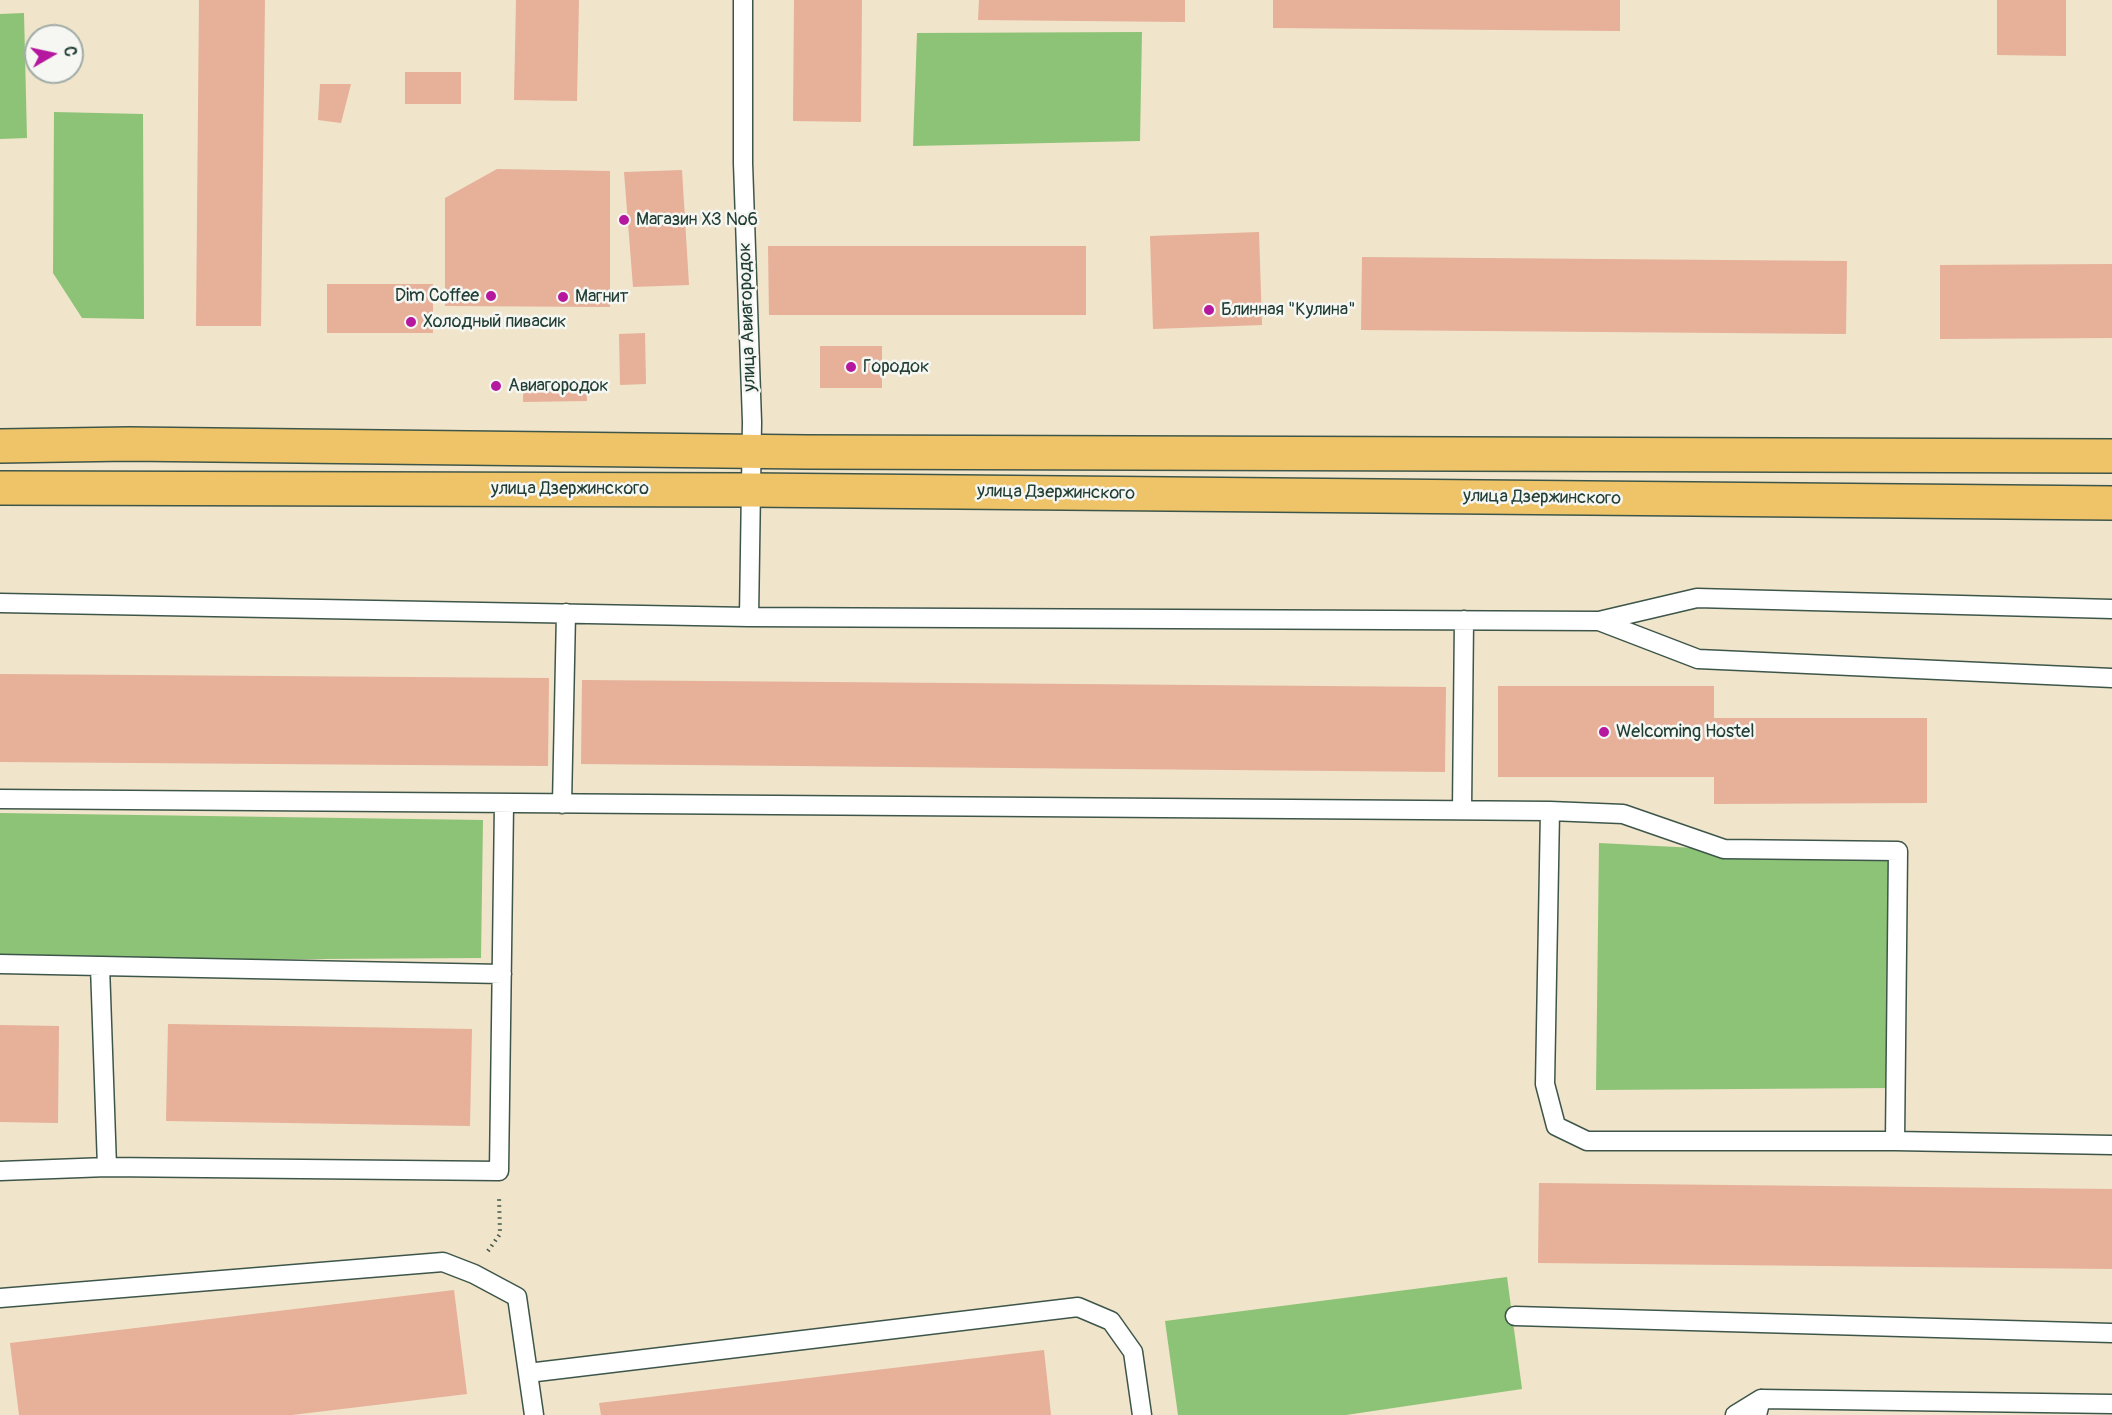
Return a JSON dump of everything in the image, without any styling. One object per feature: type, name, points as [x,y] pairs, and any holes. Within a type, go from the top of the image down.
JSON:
[{"type":"main road","points":[[0,446],[129,444],[819,452],[2112,456]]},
{"type":"main road","name":"улица Дзержинского","points":[[0,488],[750,489],[2112,503]]},
{"type":"lane","name":"улица Авиагородок","points":[[743,0],[743,163],[751,450],[749,617]]},
{"type":"lane","points":[[0,603],[749,617],[1599,621],[1697,598],[2112,609]]},
{"type":"lane","points":[[562,804],[566,613]]},
{"type":"lane","points":[[1462,809],[1464,620]]},
{"type":"lane","points":[[1599,621],[1698,659],[2112,678]]},
{"type":"lane","points":[[0,800],[1550,811],[1623,814],[1724,849],[1898,851],[1895,1142]]},
{"type":"lane","points":[[0,1171],[106,1167],[499,1172],[504,804]]},
{"type":"lane","points":[[1550,811],[1545,1084],[1556,1126],[1587,1141],[2112,1145]]},
{"type":"lane","points":[[0,964],[502,974]]},
{"type":"lane","points":[[100,966],[106,1167]]},
{"type":"lane","points":[[0,1298],[443,1262],[474,1274],[517,1297],[534,1415]]},
{"type":"lane","points":[[528,1373],[1078,1306],[1111,1321],[1133,1352],[1142,1415]]},
{"type":"lane","points":[[1515,1316],[2112,1333]]},
{"type":"lane","points":[[1736,1415],[1759,1407],[2112,1404]]},
{"type":"path","points":[[474,1274],[500,1234],[499,1172]]},
{"type":"green space","points":[[24,13],[27,138],[0,139],[0,14]]},
{"type":"green space","points":[[1142,32],[1140,141],[913,146],[917,33]]},
{"type":"green space","points":[[54,112],[143,114],[144,319],[82,318],[53,273]]},
{"type":"green space","points":[[0,813],[483,820],[481,958],[0,961]]},
{"type":"green space","points":[[1599,843],[1890,858],[1888,1088],[1596,1090]]},
{"type":"green space","points":[[1507,1277],[1522,1389],[1346,1415],[1178,1415],[1165,1321]]},
{"type":"building","points":[[199,0],[265,0],[261,326],[196,326]]},
{"type":"building","points":[[516,0],[579,0],[577,101],[514,100]]},
{"type":"building","points":[[794,0],[862,0],[861,122],[793,121]]},
{"type":"building","points":[[979,0],[1185,0],[1185,22],[978,20]]},
{"type":"building","points":[[1273,0],[1620,0],[1620,31],[1273,28]]},
{"type":"building","points":[[1997,0],[2066,0],[2066,56],[1997,55]]},
{"type":"building","points":[[405,72],[461,72],[461,104],[405,104]]},
{"type":"building","points":[[320,84],[351,84],[341,123],[318,120]]},
{"type":"building","points":[[497,169],[610,171],[610,307],[445,306],[445,198]]},
{"type":"building","points":[[682,170],[689,285],[633,287],[624,172]]},
{"type":"building","points":[[1259,232],[1262,325],[1153,329],[1150,236]]},
{"type":"building","points":[[768,246],[1086,246],[1086,315],[769,315]]},
{"type":"building","points":[[1362,257],[1847,261],[1846,334],[1361,330]]},
{"type":"building","points":[[2112,264],[2112,338],[1940,339],[1940,265]]},
{"type":"building","points":[[327,284],[433,284],[433,333],[327,333]]},
{"type":"building","points":[[645,333],[646,384],[620,385],[619,334]]},
{"type":"building","name":"Городок","points":[[820,346],[882,346],[882,388],[820,388]]},
{"type":"building","points":[[586,381],[587,401],[523,402],[523,382]]},
{"type":"building","points":[[0,674],[549,678],[548,766],[0,762]]},
{"type":"building","points":[[582,680],[1446,687],[1445,772],[581,764]]},
{"type":"building","points":[[1498,686],[1714,686],[1714,718],[1927,718],[1927,803],[1714,804],[1714,777],[1498,777]]},
{"type":"building","points":[[168,1024],[472,1029],[470,1126],[166,1121]]},
{"type":"building","points":[[0,1025],[59,1026],[58,1123],[0,1122]]},
{"type":"building","points":[[1539,1183],[2112,1189],[2112,1269],[1538,1263]]},
{"type":"building","points":[[454,1290],[467,1394],[292,1415],[19,1415],[10,1343]]},
{"type":"building","points":[[1044,1350],[1051,1415],[601,1415],[599,1403]]},
{"type":"place","name":"Магазин ХЗ №6","points":[[624,220]]},
{"type":"place","name":"Dim Coffee","points":[[491,296]]},
{"type":"place","name":"Магнит","points":[[563,297]]},
{"type":"place","name":"Блинная \"Кулина\"","points":[[1209,310]]},
{"type":"place","name":"Холодный пивасик","points":[[411,322]]},
{"type":"place","name":"Городок","points":[[851,367]]},
{"type":"place","name":"Авиагородок","points":[[496,386]]},
{"type":"place","name":"Welcoming Hostel","points":[[1604,732]]}]
